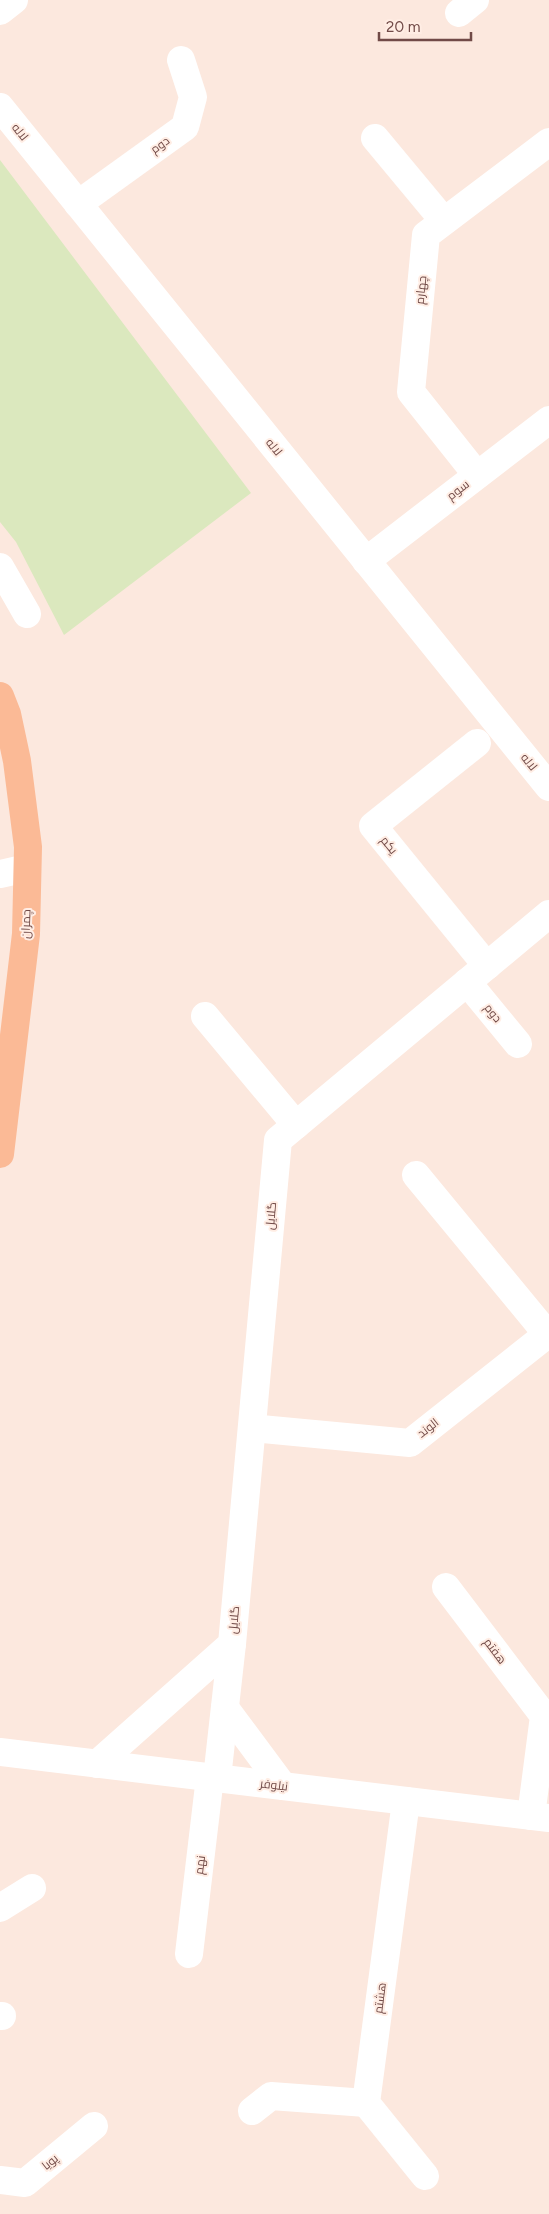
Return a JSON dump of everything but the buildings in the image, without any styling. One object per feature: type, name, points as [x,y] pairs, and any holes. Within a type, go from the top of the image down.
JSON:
[{"type":"main road","name":"چمران","points":[[0,696],[7,714],[17,761],[28,847],[26,934],[5,1068],[0,1154]]},
{"type":"street","points":[[0,12],[14,0]]},
{"type":"street","name":"دوم","points":[[78,204],[185,127],[193,97],[181,60]]},
{"type":"street","name":"لاله","points":[[0,107],[549,787]]},
{"type":"street","points":[[375,138],[444,221]]},
{"type":"street","name":"چهارم","points":[[477,475],[411,392],[426,235],[549,142]]},
{"type":"street","name":"سوم","points":[[366,561],[549,420]]},
{"type":"street","points":[[0,567],[27,614]]},
{"type":"street","name":"یکم","points":[[477,743],[373,826],[477,974]]},
{"type":"street","points":[[0,874],[27,868]]},
{"type":"street","name":"گلایل","points":[[214,1778],[225,1708],[232,1644],[278,1140],[549,914]]},
{"type":"street","name":"دوم","points":[[477,974],[518,1044]]},
{"type":"street","points":[[205,1016],[296,1125]]},
{"type":"street","name":"الوند","points":[[252,1428],[410,1442],[548,1334],[416,1175]]},
{"type":"street","name":"هفتم","points":[[446,1588],[546,1719],[540,1817]]},
{"type":"street","name":"گلایل","points":[[97,1764],[232,1644]]},
{"type":"street","points":[[225,1708],[283,1786]]},
{"type":"street","name":"نیلوفر","points":[[0,1752],[540,1817]]},
{"type":"street","name":"نهم","points":[[189,1954],[214,1778]]},
{"type":"street","name":"هشتم","points":[[366,2103],[406,1801]]},
{"type":"street","points":[[0,1908],[32,1888]]},
{"type":"street","points":[[252,2111],[271,2096],[366,2103],[425,2176]]},
{"type":"street","name":"پویا","points":[[0,2180],[25,2183],[94,2126]]},
{"type":"green space","points":[[0,160],[251,493],[64,635],[16,542],[0,522]]}]
